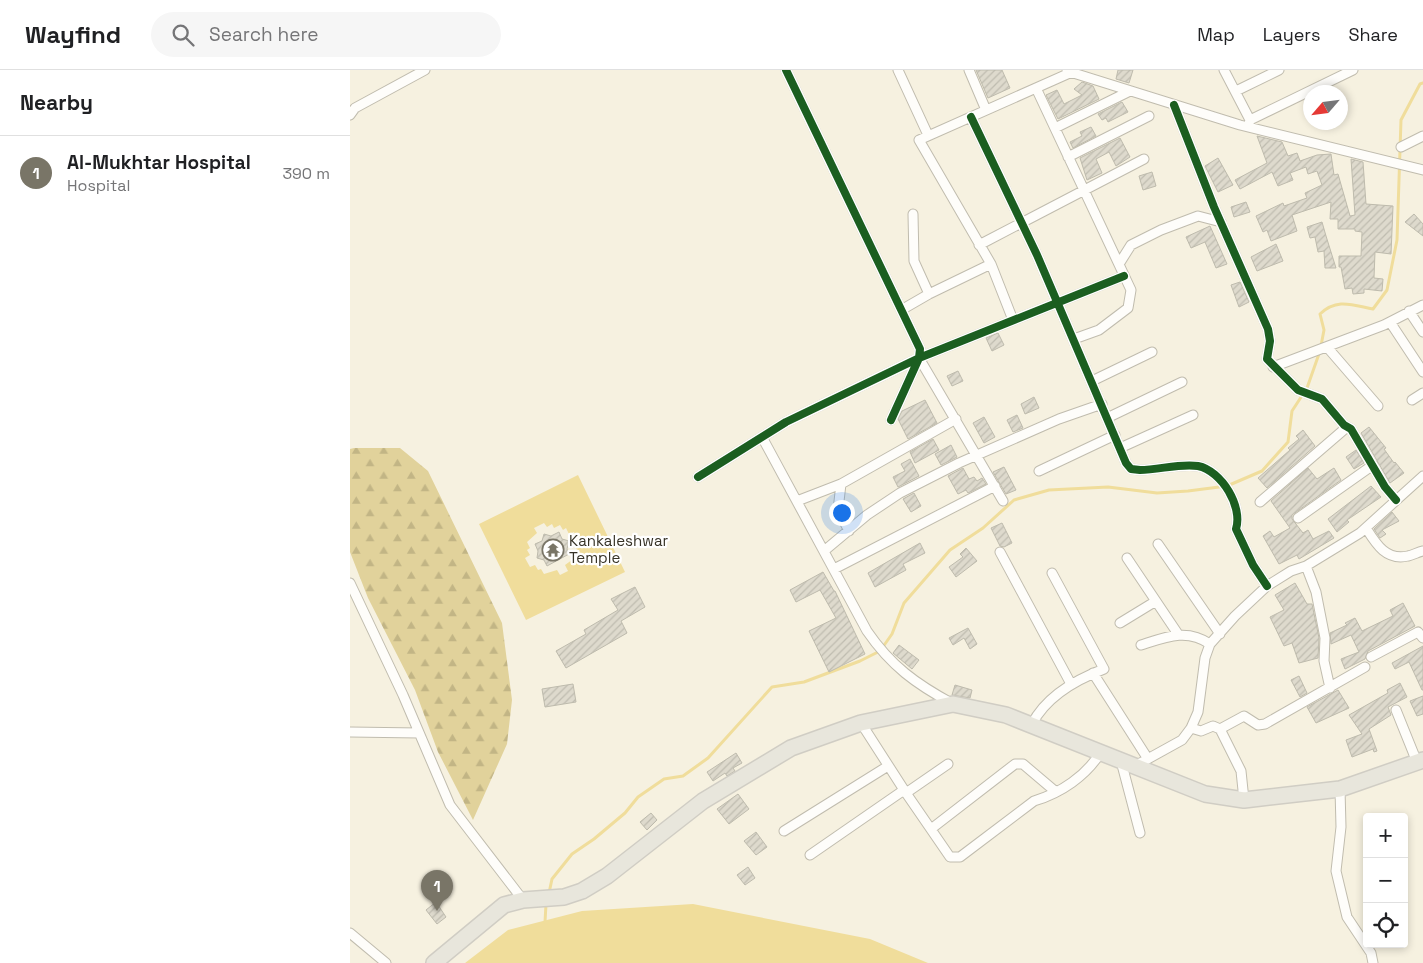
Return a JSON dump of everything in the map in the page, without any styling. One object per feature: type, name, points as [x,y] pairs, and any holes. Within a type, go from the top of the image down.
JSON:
[{"type":"main road","points":[[434,963],[504,905],[529,900],[564,897],[582,891],[607,876],[703,801],[791,748],[861,723],[953,704],[1006,715],[1121,761],[1142,763],[1205,794],[1244,800],[1340,789],[1420,761]]},
{"type":"street","points":[[786,70],[920,349],[919,358],[891,420]]},
{"type":"street","points":[[898,70],[928,135]]},
{"type":"street","points":[[968,70],[986,110]]},
{"type":"street","points":[[1224,70],[1236,90],[1249,124]]},
{"type":"street","points":[[1236,90],[1278,70]]},
{"type":"street","points":[[1249,124],[1353,70]]},
{"type":"street","points":[[350,114],[355,108],[420,71]]},
{"type":"street","points":[[1013,320],[992,264],[918,140],[1036,88],[1069,71],[1174,105],[1423,170]]},
{"type":"street","points":[[1036,88],[1131,290],[1128,308],[1098,330],[1074,339]]},
{"type":"street","points":[[1055,128],[1130,91]]},
{"type":"street","points":[[1174,105],[1221,222],[1268,329],[1270,341],[1266,358],[1273,368],[1298,390],[1322,399],[1356,436],[1385,487],[1396,500]]},
{"type":"street","points":[[971,116],[1074,339],[1126,463],[1131,469],[1140,470],[1198,466],[1220,480],[1230,492],[1236,508],[1239,519],[1236,529],[1253,565],[1267,586]]},
{"type":"street","points":[[1068,157],[1149,116]]},
{"type":"street","points":[[1401,147],[1423,136]]},
{"type":"street","points":[[979,245],[1144,159]]},
{"type":"street","points":[[913,214],[914,261],[929,294]]},
{"type":"street","points":[[1119,264],[1131,244],[1161,230],[1198,216],[1221,222]]},
{"type":"street","points":[[902,310],[929,294],[992,264]]},
{"type":"street","points":[[698,477],[786,422],[919,358],[1124,276]]},
{"type":"street","points":[[1273,368],[1390,322],[1423,305]]},
{"type":"street","points":[[1409,311],[1423,332]]},
{"type":"street","points":[[1390,322],[1423,372]]},
{"type":"street","points":[[1327,347],[1378,406]]},
{"type":"street","points":[[1092,381],[1152,352]]},
{"type":"street","points":[[919,358],[1003,501]]},
{"type":"street","points":[[1107,418],[1182,382]]},
{"type":"street","points":[[1412,400],[1423,394]]},
{"type":"street","points":[[824,551],[867,515],[900,493],[976,456],[1060,419],[1102,404]]},
{"type":"street","points":[[1120,448],[1193,415]]},
{"type":"street","points":[[798,501],[841,484],[956,420]]},
{"type":"street","points":[[1260,502],[1347,427]]},
{"type":"street","points":[[1039,471],[1115,435]]},
{"type":"street","points":[[762,437],[867,630],[880,650],[904,674],[953,704]]},
{"type":"street","points":[[1298,518],[1373,464]]},
{"type":"street","points":[[1093,673],[1142,763],[1182,740],[1192,728],[1198,712],[1205,658],[1210,644],[1267,586],[1291,571],[1306,566],[1366,528],[1423,476]]},
{"type":"street","points":[[841,484],[838,510],[850,531]]},
{"type":"street","points":[[834,569],[995,486]]},
{"type":"street","points":[[1366,528],[1379,548],[1393,557],[1408,556],[1423,551]]},
{"type":"street","points":[[1158,544],[1220,634]]},
{"type":"street","points":[[1000,552],[1071,684]]},
{"type":"street","points":[[1127,558],[1178,634]]},
{"type":"street","points":[[1306,566],[1316,592],[1325,638],[1324,662],[1330,688]]},
{"type":"street","points":[[1032,724],[1042,708],[1071,684],[1104,669],[1052,573]]},
{"type":"street","points":[[350,582],[403,695],[450,805],[529,900]]},
{"type":"street","points":[[1120,623],[1156,601]]},
{"type":"street","points":[[1371,657],[1418,632],[1423,638]]},
{"type":"street","points":[[1141,645],[1178,634],[1190,634],[1201,637],[1210,644]]},
{"type":"street","points":[[1220,729],[1244,716],[1258,725],[1265,724],[1365,667]]},
{"type":"street","points":[[1396,710],[1420,761]]},
{"type":"street","points":[[861,723],[905,792],[950,857],[960,857],[1034,801],[1056,792],[1091,768],[1101,752]]},
{"type":"street","points":[[1192,728],[1201,731],[1213,726],[1220,729],[1241,771],[1244,800]]},
{"type":"street","points":[[350,732],[418,733]]},
{"type":"street","points":[[1121,761],[1140,833]]},
{"type":"street","points":[[810,855],[948,764]]},
{"type":"street","points":[[931,829],[1015,764],[1023,764],[1056,792]]},
{"type":"street","points":[[784,831],[888,766]]},
{"type":"street","points":[[1340,789],[1341,827],[1336,870],[1346,917],[1370,954],[1373,963]]},
{"type":"street","points":[[350,933],[386,963]]},
{"type":"green space","points":[[400,448],[428,471],[502,623],[512,700],[507,744],[473,820],[438,752],[415,690],[368,598],[350,552],[350,449]]},
{"type":"shaded area","points":[[578,475],[625,572],[526,620],[479,524]],"holes":[[[544,523],[547,527],[552,524],[554,528],[560,525],[563,530],[566,528],[569,534],[574,532],[579,542],[574,544],[577,550],[573,552],[576,557],[565,565],[568,571],[560,575],[557,570],[544,574],[535,565],[530,567],[525,558],[530,555],[527,550],[530,548],[527,542],[537,533],[534,528]]]},
{"type":"shaded area","points":[[693,904],[870,939],[928,963],[465,963],[508,930],[582,911]]},
{"type":"building","points":[[976,70],[1002,70],[1010,88],[988,98]]},
{"type":"building","points":[[1118,70],[1133,70],[1129,83],[1116,79]]},
{"type":"building","points":[[1082,82],[1093,86],[1099,99],[1058,119],[1046,95],[1057,90],[1064,104],[1082,95],[1074,89]]},
{"type":"building","points":[[1122,102],[1128,112],[1108,122],[1106,118],[1102,120],[1098,114]]},
{"type":"building","points":[[1091,127],[1096,136],[1073,148],[1070,142],[1082,136],[1080,132]]},
{"type":"building","points":[[1257,136],[1282,142],[1288,156],[1297,153],[1300,161],[1317,155],[1331,154],[1334,175],[1338,174],[1350,216],[1355,215],[1351,159],[1363,162],[1366,204],[1393,206],[1391,254],[1375,252],[1374,278],[1383,279],[1382,291],[1364,289],[1364,293],[1353,294],[1352,288],[1345,289],[1341,267],[1339,267],[1339,256],[1361,256],[1362,232],[1355,231],[1355,229],[1338,229],[1338,219],[1330,219],[1331,202],[1292,215],[1297,231],[1271,241],[1267,230],[1263,232],[1256,216],[1283,203],[1284,206],[1307,198],[1305,193],[1322,185],[1317,171],[1308,174],[1306,167],[1290,173],[1293,180],[1278,186],[1272,172],[1240,189],[1235,180],[1267,163]]},
{"type":"building","points":[[1120,138],[1130,157],[1116,166],[1109,152],[1096,159],[1102,173],[1087,180],[1080,158]]},
{"type":"building","points":[[1218,158],[1233,185],[1218,192],[1205,166]]},
{"type":"building","points":[[1152,172],[1156,186],[1143,190],[1139,176]]},
{"type":"building","points":[[1246,202],[1250,212],[1234,217],[1231,207]]},
{"type":"building","points":[[1414,214],[1423,224],[1423,236],[1405,222]]},
{"type":"building","points":[[1322,222],[1336,268],[1325,268],[1324,251],[1318,252],[1315,237],[1310,238],[1307,227]]},
{"type":"building","points":[[1210,226],[1227,264],[1216,268],[1205,242],[1191,248],[1186,237]]},
{"type":"building","points":[[1276,244],[1283,261],[1257,271],[1251,257]]},
{"type":"building","points":[[1240,282],[1249,302],[1239,307],[1231,285]]},
{"type":"building","points":[[998,333],[1004,345],[992,351],[986,338]]},
{"type":"building","points":[[958,371],[963,381],[952,386],[947,376]]},
{"type":"building","points":[[1034,397],[1039,408],[1025,414],[1021,404]]},
{"type":"building","points":[[925,400],[937,423],[908,439],[898,419],[902,411]]},
{"type":"building","points":[[1017,415],[1023,428],[1013,432],[1007,420]]},
{"type":"building","points":[[984,417],[995,437],[984,443],[973,423]]},
{"type":"building","points":[[1369,427],[1386,448],[1384,449],[1394,463],[1404,473],[1390,483],[1361,433]]},
{"type":"building","points":[[1303,430],[1315,446],[1267,488],[1258,478],[1290,450],[1288,448],[1299,439],[1296,436]]},
{"type":"building","points":[[933,439],[939,450],[915,463],[910,452]]},
{"type":"building","points":[[951,445],[957,457],[941,465],[935,454]]},
{"type":"building","points":[[1356,450],[1364,463],[1354,469],[1346,457]]},
{"type":"building","points":[[910,459],[919,476],[898,487],[893,477],[905,471],[901,464]]},
{"type":"building","points":[[1004,467],[1016,490],[1006,494],[993,472]]},
{"type":"building","points":[[963,468],[969,479],[974,477],[977,481],[982,478],[986,484],[968,493],[966,490],[958,494],[948,476]]},
{"type":"building","points":[[1308,468],[1317,479],[1334,468],[1341,480],[1292,515],[1292,519],[1303,533],[1308,530],[1313,539],[1329,531],[1334,538],[1299,559],[1297,555],[1279,564],[1263,536],[1270,531],[1274,537],[1290,528],[1271,501]]},
{"type":"building","points":[[1371,486],[1381,497],[1347,520],[1349,522],[1337,532],[1328,519]]},
{"type":"building","points":[[914,493],[921,506],[911,512],[903,499]]},
{"type":"building","points":[[1392,512],[1399,521],[1382,530],[1386,534],[1380,538],[1374,529]]},
{"type":"building","points":[[1002,523],[1012,543],[1004,547],[1000,546],[991,528]]},
{"type":"building","name":"Kankaleshwar Temple","points":[[559,532],[562,539],[569,541],[567,549],[569,554],[547,566],[544,560],[537,558],[538,551],[535,544],[542,541],[544,534],[551,536]]},
{"type":"building","points":[[920,543],[925,553],[903,564],[906,570],[875,587],[868,573]]},
{"type":"building","points":[[966,548],[977,561],[956,577],[949,567],[963,557],[960,554]]},
{"type":"building","points":[[823,572],[835,591],[865,654],[829,672],[809,631],[836,618],[820,590],[796,602],[790,590]]},
{"type":"building","points":[[1295,583],[1307,604],[1312,604],[1319,638],[1318,658],[1299,663],[1292,643],[1284,646],[1270,617],[1284,610],[1275,595]]},
{"type":"building","points":[[635,587],[645,607],[621,621],[627,633],[566,668],[556,651],[586,634],[584,630],[618,610],[611,599]]},
{"type":"building","points":[[1403,603],[1415,626],[1368,651],[1365,659],[1345,669],[1341,659],[1359,652],[1351,635],[1331,644],[1330,633],[1347,625],[1345,623],[1355,618],[1362,631],[1393,616],[1390,610]]},
{"type":"building","points":[[968,628],[977,644],[970,649],[964,638],[953,645],[949,638]]},
{"type":"building","points":[[899,645],[919,660],[912,669],[893,653]]},
{"type":"building","points":[[1423,646],[1422,690],[1409,662],[1395,669],[1392,663]]},
{"type":"building","points":[[1299,676],[1307,693],[1300,697],[1291,680]]},
{"type":"building","points":[[1400,683],[1407,697],[1388,707],[1391,715],[1369,729],[1377,751],[1374,752],[1373,749],[1352,757],[1346,740],[1362,734],[1349,715],[1388,693],[1387,690]]},
{"type":"building","points":[[573,684],[576,702],[545,707],[542,689]]},
{"type":"building","points":[[955,685],[972,690],[970,698],[952,695]]},
{"type":"building","points":[[1338,690],[1349,708],[1316,723],[1307,707]]},
{"type":"building","points":[[1423,696],[1423,714],[1417,716],[1410,701]]},
{"type":"building","points":[[736,753],[742,763],[733,768],[735,771],[727,776],[725,773],[713,781],[707,772]]},
{"type":"building","points":[[738,794],[749,809],[729,824],[717,809]]},
{"type":"building","points":[[651,813],[657,820],[647,830],[640,822]]},
{"type":"building","points":[[756,832],[767,847],[756,855],[744,841]]},
{"type":"building","points":[[748,867],[755,878],[745,885],[737,875]]},
{"type":"building","points":[[436,902],[446,917],[437,924],[426,910]]},
{"type":"waterway","points":[[549,893],[552,879],[572,854],[594,839],[625,813],[638,797],[664,779],[683,776],[708,758],[772,687],[804,682],[860,661],[880,651],[892,634],[904,603],[950,550],[983,528],[1014,500],[1049,490],[1108,487],[1157,493],[1188,491],[1227,486],[1262,471],[1288,442],[1292,411],[1307,388],[1320,351],[1324,330],[1320,314],[1326,309],[1339,304],[1373,309],[1387,290],[1397,240],[1401,120],[1420,84],[1423,83]]},
{"type":"waterway","points":[[545,922],[546,904]]},
{"type":"cycle path","points":[[786,70],[920,349],[919,358],[891,420]]},
{"type":"cycle path","points":[[1174,105],[1214,207],[1268,329],[1270,341],[1267,359],[1298,390],[1322,399],[1344,425],[1351,429],[1385,487],[1396,500]]},
{"type":"cycle path","points":[[971,117],[1037,255],[1126,463],[1131,469],[1140,470],[1184,465],[1198,466],[1207,469],[1215,475],[1229,491],[1236,511],[1236,529],[1253,565],[1267,586]]},
{"type":"cycle path","points":[[698,477],[786,422],[919,358],[1124,276]]},
{"type":"place","name":"Kankaleshwar Temple","points":[[553,550]]},
{"type":"place","name":"Al-Mukhtar Hospital","points":[[437,911]]}]
